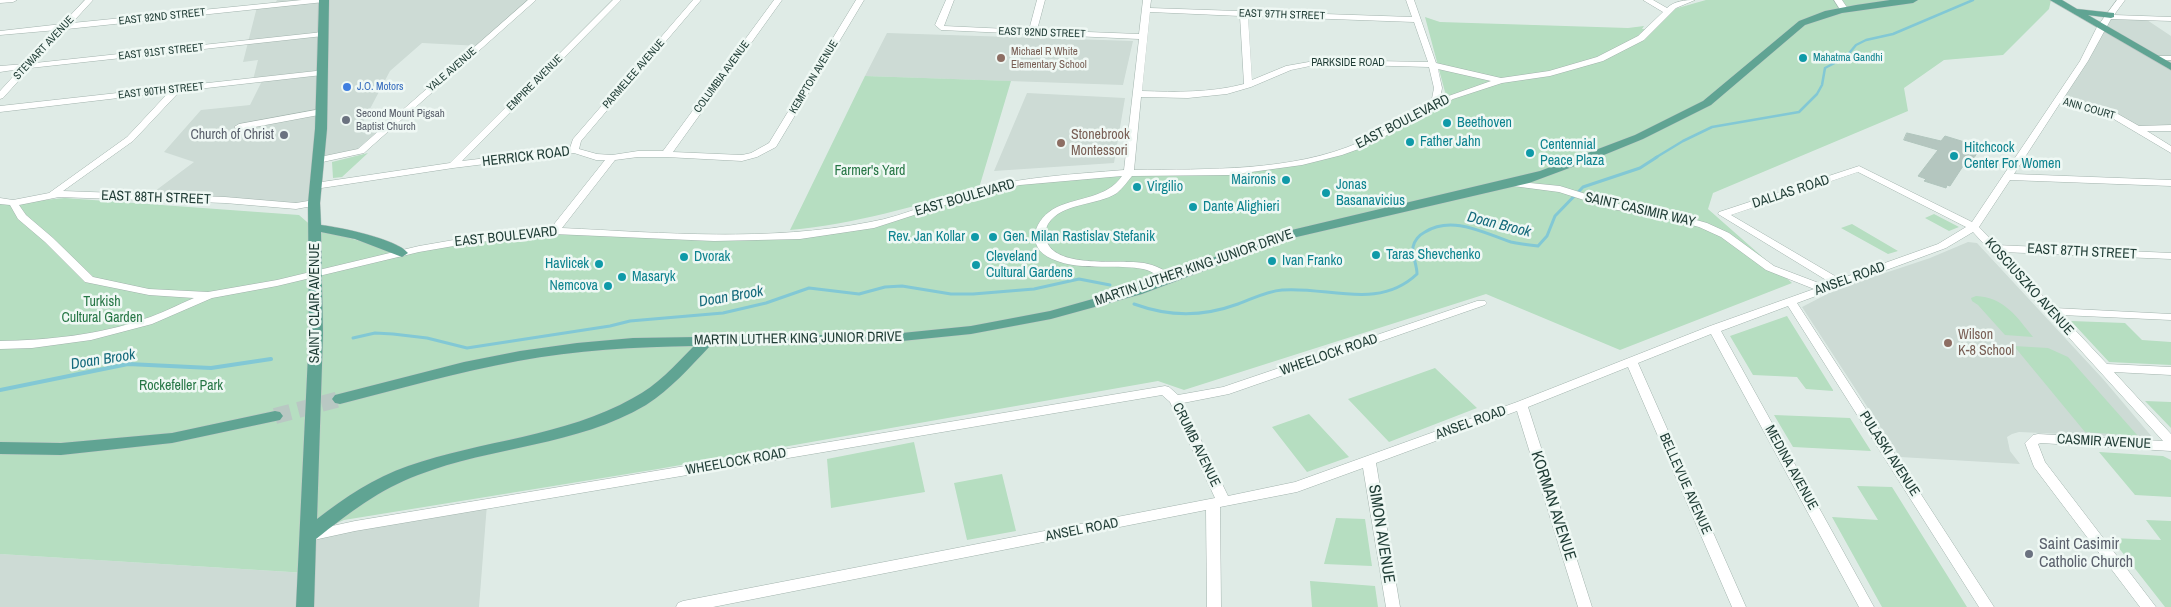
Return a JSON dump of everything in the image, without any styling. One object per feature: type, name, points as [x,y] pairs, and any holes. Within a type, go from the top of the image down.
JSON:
[{"type":"main road","name":"SAINT CLAIR AVENUE","points":[[305,607],[316,334],[314,203],[321,112],[324,0]]},
{"type":"main road","name":"MARTIN LUTHER KING JUNIOR DRIVE","points":[[340,399],[445,371],[520,356],[625,344],[707,341],[847,340],[941,334],[1011,324],[1114,299],[1284,236],[1512,183],[1551,172],[1639,137],[1701,106],[1717,96],[1793,28],[1814,17],[1844,9],[1912,0]]},
{"type":"main road","points":[[2055,0],[2070,9],[2107,19],[2156,58],[2171,67]]},
{"type":"main road","points":[[2070,9],[2107,19]]},
{"type":"main road","points":[[314,228],[331,229],[360,236],[402,253]]},
{"type":"main road","points":[[308,536],[360,496],[383,483],[431,465],[575,428],[616,414],[640,402],[660,387],[707,341]]},
{"type":"main road","points":[[0,448],[27,450],[69,449],[172,438],[275,416]]},
{"type":"street","points":[[0,1],[13,0]]},
{"type":"street","name":"STEWART AVENUE","points":[[0,96],[89,0]]},
{"type":"street","name":"EAST 92ND STREET","points":[[0,33],[324,0]]},
{"type":"street","name":"YALE AVENUE","points":[[318,160],[362,151],[532,0]]},
{"type":"street","name":"EMPIRE AVENUE","points":[[453,165],[617,0]]},
{"type":"street","name":"PARMELEE AVENUE","points":[[574,150],[576,141],[697,0]]},
{"type":"street","name":"COLUMBIA AVENUE","points":[[666,154],[778,0]]},
{"type":"street","name":"KEMPTON AVENUE","points":[[765,151],[773,145],[860,0]]},
{"type":"street","name":"EAST 92ND STREET","points":[[950,0],[940,25],[941,28],[1144,37]]},
{"type":"street","points":[[1032,33],[1041,0]]},
{"type":"street","points":[[1148,0],[1129,173],[1122,184],[1112,192],[1065,207],[1052,215],[1041,230],[1040,236],[1042,245],[1052,255],[1068,261],[1144,266],[1155,269],[1171,279]]},
{"type":"street","points":[[1410,0],[1433,65],[1438,88],[1435,104]]},
{"type":"street","points":[[1647,0],[1667,11]]},
{"type":"street","name":"EAST BOULEVARD","points":[[13,203],[22,217],[49,240],[89,280],[149,292],[209,295],[263,286],[402,253],[471,240],[554,231],[714,238],[800,236],[874,225],[1006,185],[1053,178],[1129,173],[1229,172],[1302,162],[1339,153],[1364,144],[1405,123],[1435,104],[1457,95],[1501,81],[1550,73],[1600,59],[1641,38],[1667,11],[1691,0]]},
{"type":"street","points":[[1838,0],[1844,9]]},
{"type":"street","name":"ANSEL ROAD","points":[[683,607],[1297,487],[1520,405],[1714,329],[1942,246],[1974,227],[2084,61],[2107,19],[2121,0]]},
{"type":"street","name":"EAST 97TH STREET","points":[[1147,10],[1418,20]]},
{"type":"street","points":[[1244,14],[1248,85]]},
{"type":"street","points":[[2107,19],[2171,19]]},
{"type":"street","name":"EAST 91ST STREET","points":[[0,69],[323,34]]},
{"type":"street","points":[[2156,58],[2171,58]]},
{"type":"street","name":"PARKSIDE ROAD","points":[[1137,94],[1204,94],[1227,91],[1248,85],[1289,68],[1320,62],[1433,65],[1501,81]]},
{"type":"street","name":"EAST 90TH STREET","points":[[0,109],[322,72]]},
{"type":"street","points":[[53,194],[130,139],[177,89]]},
{"type":"street","name":"ANN COURT","points":[[2058,100],[2115,116],[2171,150]]},
{"type":"street","points":[[239,127],[321,112]]},
{"type":"street","points":[[2139,129],[2171,128]]},
{"type":"street","name":"HERRICK ROAD","points":[[315,186],[453,165],[574,150],[612,158],[638,154],[742,158],[765,151]]},
{"type":"street","points":[[554,231],[612,158]]},
{"type":"street","name":"DALLAS ROAD","points":[[1839,283],[1723,214],[1859,169]]},
{"type":"street","name":"KOSCIUSZKO AVENUE","points":[[1859,169],[1974,227],[2171,442]]},
{"type":"street","points":[[1551,172],[1564,190]]},
{"type":"street","points":[[2007,177],[2171,183]]},
{"type":"street","name":"SAINT CASIMIR WAY","points":[[1512,183],[1564,190],[1616,207],[1671,216],[1703,225],[1725,235],[1770,268],[1824,289]]},
{"type":"street","name":"EAST 88TH STREET","points":[[0,201],[13,203],[53,194],[225,200],[296,206],[314,203]]},
{"type":"street","name":"EAST 87TH STREET","points":[[1994,248],[2171,256]]},
{"type":"street","name":"EAST BOULEVARD","points":[[0,345],[58,341],[124,328],[165,316],[209,295]]},
{"type":"street","name":"PULASKI AVENUE","points":[[1791,302],[1987,607]]},
{"type":"street","name":"WHEELOCK ROAD","points":[[308,536],[355,526],[1170,395],[1225,391],[1481,303]]},
{"type":"street","points":[[2051,311],[2171,317]]},
{"type":"street","name":"MEDINA AVENUE","points":[[1714,329],[1867,607]]},
{"type":"street","name":"BELLEVUE AVENUE","points":[[1631,361],[1739,607]]},
{"type":"street","points":[[2103,368],[2171,371]]},
{"type":"street","name":"CRUMB AVENUE","points":[[1170,395],[1219,503],[1214,607]]},
{"type":"street","name":"KORMAN AVENUE","points":[[1520,405],[1585,607]]},
{"type":"street","name":"CASMIR AVENUE","points":[[2149,607],[2039,464],[2031,443],[2038,438],[2171,446]]},
{"type":"street","name":"SIMON AVENUE","points":[[1369,461],[1393,607]]},
{"type":"shaded area","points":[[277,0],[532,0],[480,46],[422,43],[390,71],[363,122],[392,124],[361,151],[318,160],[314,203],[296,206],[147,197],[194,162],[164,152],[201,110],[250,105],[263,79],[253,80],[258,60],[243,62],[257,7],[274,5]]},
{"type":"shaded area","points":[[2110,17],[2144,18],[2171,36],[2171,128],[2139,129],[2115,116],[2058,100]]},
{"type":"shaded area","name":"Michael R White Elementary School","points":[[887,33],[1133,41],[1123,85],[865,76]]},
{"type":"shaded area","name":"Stonebrook Montessori","points":[[1027,93],[1125,98],[1114,163],[994,171]]},
{"type":"shaded area","name":"Wilson K-8 School","points":[[1968,242],[1977,243],[2103,379],[2153,438],[2019,432],[2007,437],[2010,451],[2020,464],[1900,457],[1802,307],[1837,289],[1930,258]]},
{"type":"shaded area","points":[[487,504],[479,607],[0,607],[0,554],[306,573],[308,536]]},
{"type":"green space","name":"Rockefeller Park","points":[[1706,0],[2051,0],[2049,9],[2003,55],[1944,60],[1904,88],[1908,111],[1713,193],[1708,209],[1792,283],[1620,350],[1486,294],[1184,390],[1158,381],[658,469],[344,520],[308,536],[307,573],[0,554],[0,201],[13,203],[65,198],[299,215],[314,228],[402,253],[506,235],[583,232],[747,238],[850,230],[954,199],[1042,179],[1229,172],[1302,162],[1371,140],[1435,104],[1445,92],[1425,17],[1440,22],[1628,28],[1644,26],[1642,29],[1649,29],[1667,11]]},
{"type":"green space","name":"Farmer's Yard","points":[[865,76],[1011,81],[979,188],[862,219],[790,230]]},
{"type":"green space","points":[[368,153],[342,177],[333,178],[332,162]]},
{"type":"green space","points":[[1934,214],[1959,227],[1949,231],[1925,218]]},
{"type":"green space","points":[[1852,224],[1898,251],[1888,254],[1841,228]]},
{"type":"green space","points":[[1976,296],[1994,300],[2009,309],[2033,337],[2005,335],[1978,305],[1972,301],[1971,298]]},
{"type":"green space","points":[[1787,316],[1833,391],[1806,389],[1797,377],[1753,375],[1730,336]]},
{"type":"green space","points":[[2071,321],[2125,323],[2142,340],[2171,342],[2171,365],[2109,362]]},
{"type":"green space","points":[[2014,346],[2048,348],[2068,357],[2138,436],[2085,432]]},
{"type":"green space","points":[[1435,368],[1477,408],[1389,442],[1348,399]]},
{"type":"green space","points":[[2145,401],[2171,402],[2171,428]]},
{"type":"green space","points":[[1309,414],[1349,457],[1307,472],[1272,427]]},
{"type":"green space","points":[[1774,415],[1850,418],[1871,451],[1793,447]]},
{"type":"green space","points":[[914,442],[925,492],[831,508],[827,459]]},
{"type":"green space","points":[[2099,452],[2163,456],[2171,460],[2171,497],[2135,495]]},
{"type":"green space","points":[[1002,474],[1016,531],[967,540],[954,483]]},
{"type":"green space","points":[[1857,486],[1892,487],[1967,607],[1882,607],[1832,517],[1878,520]]},
{"type":"green space","points":[[1336,518],[1365,519],[1372,566],[1324,564]]},
{"type":"green space","points":[[2146,520],[2171,521],[2171,607],[2165,607],[2111,538],[2161,540]]},
{"type":"green space","points":[[1310,581],[1375,586],[1378,607],[1312,607]]},
{"type":"building","name":"Hitchcock Center For Women","points":[[1907,133],[1941,141],[1945,136],[1981,147],[1970,164],[1965,163],[1950,186],[1947,185],[1946,188],[1924,181],[1926,179],[1918,176],[1938,150],[1904,140]]},
{"type":"waterway","name":"Doan Brook","points":[[1655,158],[1683,141],[1712,127],[1799,112],[1817,94],[1822,85],[1825,68],[1846,57],[1856,45],[1866,40],[1893,34],[1973,0]]},
{"type":"waterway","name":"Doan Brook","points":[[1134,304],[1160,311],[1186,314],[1225,308],[1282,290],[1352,294],[1386,292],[1402,285],[1417,274],[1413,254],[1414,243],[1417,238],[1435,227],[1446,225],[1468,227],[1511,242],[1538,246],[1547,236],[1555,216],[1583,187],[1640,168],[1657,157]]},
{"type":"waterway","name":"Doan Brook","points":[[353,338],[375,333],[393,334],[427,338],[467,348],[610,326],[630,321],[723,313],[766,303],[809,288],[859,294],[885,287],[902,286],[951,294],[973,294],[1034,289],[1079,279],[1110,285]]},
{"type":"waterway","name":"Doan Brook","points":[[0,390],[128,364],[211,368],[271,359]]},
{"type":"tunnel","points":[[275,416],[340,399]]},
{"type":"place","name":"Michael R White Elementary School","points":[[1001,58]]},
{"type":"place","name":"Mahatma Gandhi","points":[[1803,58]]},
{"type":"place","name":"J.O. Motors","points":[[347,87]]},
{"type":"place","name":"Second Mount Pigsah Baptist Church","points":[[346,120]]},
{"type":"place","name":"Beethoven","points":[[1447,123]]},
{"type":"place","name":"Church of Christ","points":[[284,135]]},
{"type":"place","name":"Father Jahn","points":[[1410,142]]},
{"type":"place","name":"Stonebrook Montessori","points":[[1061,143]]},
{"type":"place","name":"Centennial Peace Plaza","points":[[1530,153]]},
{"type":"place","name":"Hitchcock Center For Women","points":[[1954,156]]},
{"type":"place","name":"Maironis","points":[[1286,180]]},
{"type":"place","name":"Virgilio","points":[[1137,187]]},
{"type":"place","name":"Jonas Basanavicius","points":[[1326,193]]},
{"type":"place","name":"Dante Alighieri","points":[[1193,207]]},
{"type":"place","name":"Rev. Jan Kollar","points":[[975,237]]},
{"type":"place","name":"Gen. Milan Rastislav Stefanik","points":[[993,237]]},
{"type":"place","name":"Taras Shevchenko","points":[[1376,255]]},
{"type":"place","name":"Dvorak","points":[[684,257]]},
{"type":"place","name":"Ivan Franko","points":[[1272,261]]},
{"type":"place","name":"Havlicek","points":[[599,264]]},
{"type":"place","name":"Cleveland Cultural Gardens","points":[[976,265]]},
{"type":"place","name":"Masaryk","points":[[622,277]]},
{"type":"place","name":"Nemcova","points":[[608,286]]},
{"type":"place","name":"Wilson K-8 School","points":[[1948,343]]},
{"type":"place","name":"Saint Casimir Catholic Church","points":[[2029,554]]},
{"type":"park label","name":"Turkish Cultural Garden","points":[[102,310]]}]
